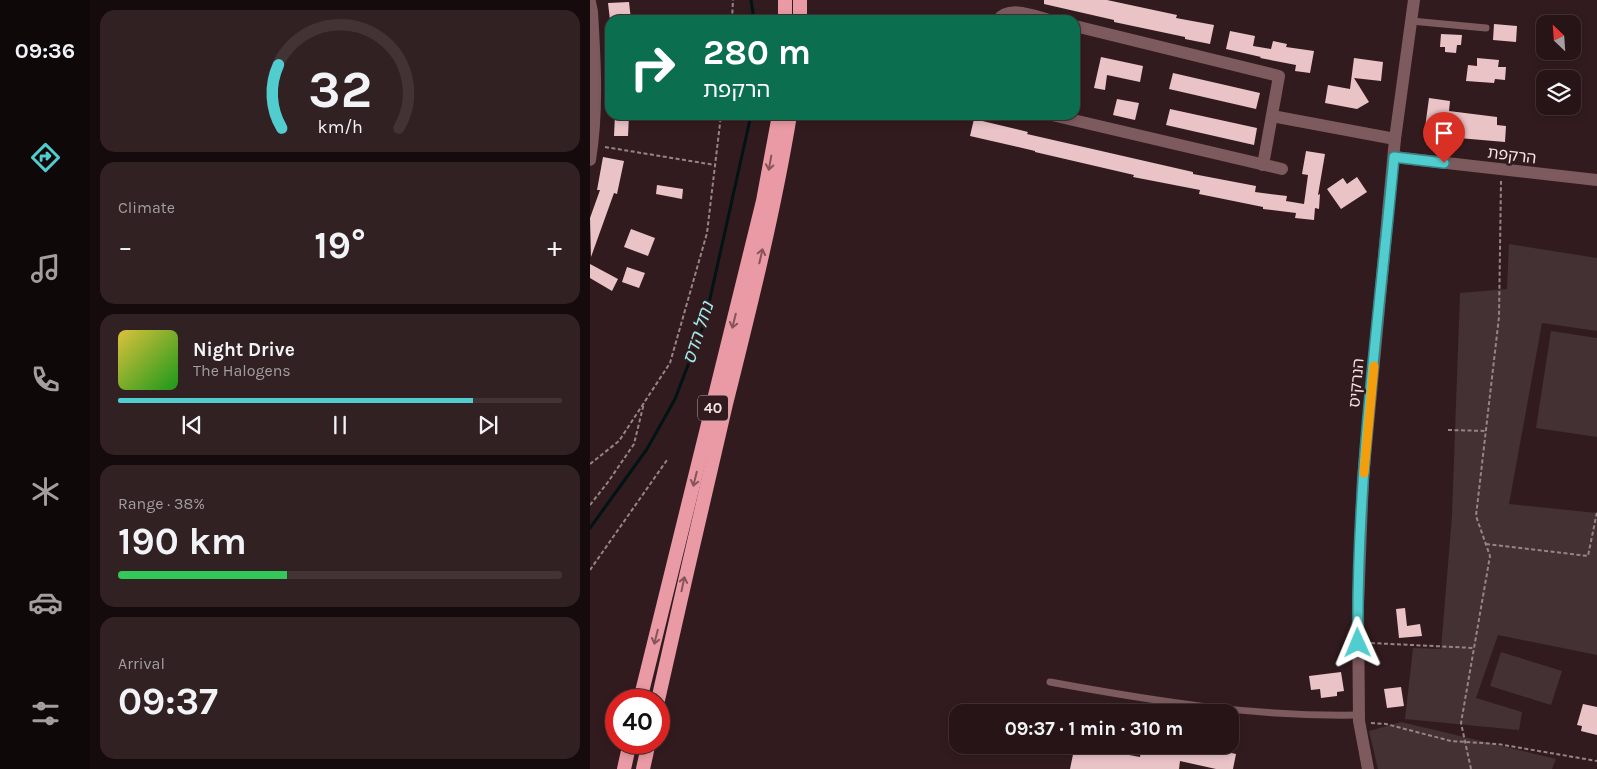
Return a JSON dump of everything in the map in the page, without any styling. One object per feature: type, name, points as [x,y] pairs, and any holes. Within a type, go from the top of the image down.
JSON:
[{"type":"highway","points":[[784,15],[785,0]]},
{"type":"highway","points":[[800,0],[800,15]]},
{"type":"highway","name":"40","points":[[643,689],[763,201],[778,120]]},
{"type":"highway","name":"40","points":[[660,689],[687,567],[749,311],[784,154],[789,120]]},
{"type":"highway","points":[[624,769],[627,754]]},
{"type":"highway","points":[[643,769],[646,754]]},
{"type":"street","name":"הנרקיס","points":[[1368,769],[1359,718],[1358,605],[1363,478],[1395,139],[1414,0]]},
{"type":"street","points":[[590,2],[596,70],[590,160]]},
{"type":"street","points":[[1003,15],[1013,12],[1026,15]]},
{"type":"street","points":[[1080,27],[1279,76],[1263,165]]},
{"type":"street","points":[[1272,116],[1395,139]]},
{"type":"street","points":[[1073,120],[1282,169]]},
{"type":"street","name":"הרקפת","points":[[1394,157],[1597,180]]},
{"type":"lane","points":[[1411,21],[1486,28]]},
{"type":"lane","points":[[1050,682],[1153,701],[1215,709],[1359,718]]},
{"type":"path","points":[[732,15],[733,0]]},
{"type":"path","points":[[590,464],[619,441],[670,363],[707,233],[720,120]]},
{"type":"path","points":[[591,145],[716,165]]},
{"type":"path","points":[[1471,769],[1460,723],[1490,556],[1476,516],[1499,317],[1502,170]]},
{"type":"path","points":[[590,505],[634,444],[645,401]]},
{"type":"path","points":[[1448,430],[1486,431]]},
{"type":"path","points":[[590,570],[666,460]]},
{"type":"path","points":[[1486,544],[1588,556],[1597,512]]},
{"type":"path","points":[[1358,643],[1474,648]]},
{"type":"path","points":[[1359,718],[1451,741],[1498,744],[1597,761]]},
{"type":"shaded area","points":[[1509,244],[1597,258],[1597,331],[1542,323],[1509,504],[1597,513],[1597,655],[1498,635],[1476,698],[1522,712],[1519,730],[1405,719],[1413,648],[1441,649],[1452,516],[1460,293],[1507,289]]},
{"type":"shaded area","points":[[1551,331],[1597,338],[1597,437],[1536,428]]},
{"type":"shaded area","points":[[1501,652],[1562,671],[1551,705],[1490,686]]},
{"type":"shaded area","points":[[1401,722],[1556,759],[1552,769],[1378,769],[1369,731]]},
{"type":"building","points":[[1044,0],[1107,0],[1177,15],[1176,18],[1214,25],[1210,44],[1044,4]]},
{"type":"building","points":[[629,2],[630,15],[609,15],[608,3]]},
{"type":"building","points":[[1494,24],[1517,26],[1516,42],[1493,40]]},
{"type":"building","points":[[1230,31],[1255,36],[1253,46],[1271,49],[1273,41],[1287,44],[1286,47],[1314,51],[1310,73],[1295,71],[1296,65],[1226,49]]},
{"type":"building","points":[[1441,34],[1462,35],[1461,45],[1457,45],[1456,53],[1445,52],[1445,47],[1440,47]]},
{"type":"building","points":[[1101,57],[1143,66],[1140,82],[1107,75],[1105,90],[1094,88]]},
{"type":"building","points":[[1354,58],[1383,62],[1381,81],[1354,78],[1369,102],[1357,109],[1325,103],[1328,85],[1350,89]]},
{"type":"building","points":[[1477,58],[1499,60],[1498,67],[1506,67],[1505,80],[1495,79],[1494,83],[1466,81],[1468,65],[1477,66]]},
{"type":"building","points":[[1173,73],[1260,93],[1256,109],[1169,89]]},
{"type":"building","points":[[1429,98],[1450,101],[1449,111],[1497,117],[1497,125],[1506,126],[1505,142],[1424,135]]},
{"type":"building","points":[[1117,99],[1139,103],[1135,120],[1113,115]]},
{"type":"building","points":[[1170,109],[1257,128],[1254,145],[1166,125]]},
{"type":"building","points":[[615,120],[629,120],[628,136],[614,136]]},
{"type":"building","points":[[974,120],[978,120],[1028,132],[1027,134],[1193,172],[1193,174],[1256,186],[1255,192],[1287,196],[1286,201],[1304,204],[1308,175],[1302,174],[1306,151],[1325,154],[1318,195],[1320,194],[1319,209],[1315,208],[1314,220],[1295,218],[1296,213],[1263,209],[1263,207],[1199,194],[1200,190],[1133,177],[1134,175],[970,136]]},
{"type":"building","points":[[603,157],[624,161],[617,194],[614,193],[591,257],[590,218],[600,190],[597,190]]},
{"type":"building","points":[[1357,177],[1367,192],[1341,209],[1327,189],[1343,178],[1347,184]]},
{"type":"building","points":[[657,185],[683,189],[682,199],[656,194]]},
{"type":"building","points":[[631,229],[655,238],[648,256],[624,247]]},
{"type":"building","points":[[590,264],[618,279],[612,291],[590,278]]},
{"type":"building","points":[[627,267],[645,273],[639,288],[622,282]]},
{"type":"building","points":[[1405,608],[1407,626],[1420,624],[1422,636],[1399,638],[1396,609]]},
{"type":"building","points":[[1341,672],[1344,691],[1337,692],[1337,696],[1321,698],[1320,689],[1311,690],[1309,676]]},
{"type":"building","points":[[1401,687],[1404,706],[1387,708],[1384,689]]},
{"type":"building","points":[[1583,704],[1597,707],[1597,735],[1581,731],[1582,726],[1577,725]]},
{"type":"building","points":[[1073,754],[1124,754],[1140,757],[1140,754],[1236,754],[1233,769],[1216,769],[1180,761],[1179,769],[1070,769]]},
{"type":"waterway","name":"נחל הדס","points":[[751,0],[753,15]]},
{"type":"waterway","name":"נחל הדס","points":[[590,528],[647,449],[675,399],[705,321],[750,120]]},
{"type":"slow traffic","points":[[1364,473],[1374,366]]},
{"type":"route","points":[[1358,643],[1363,478],[1394,157],[1444,163]]}]
